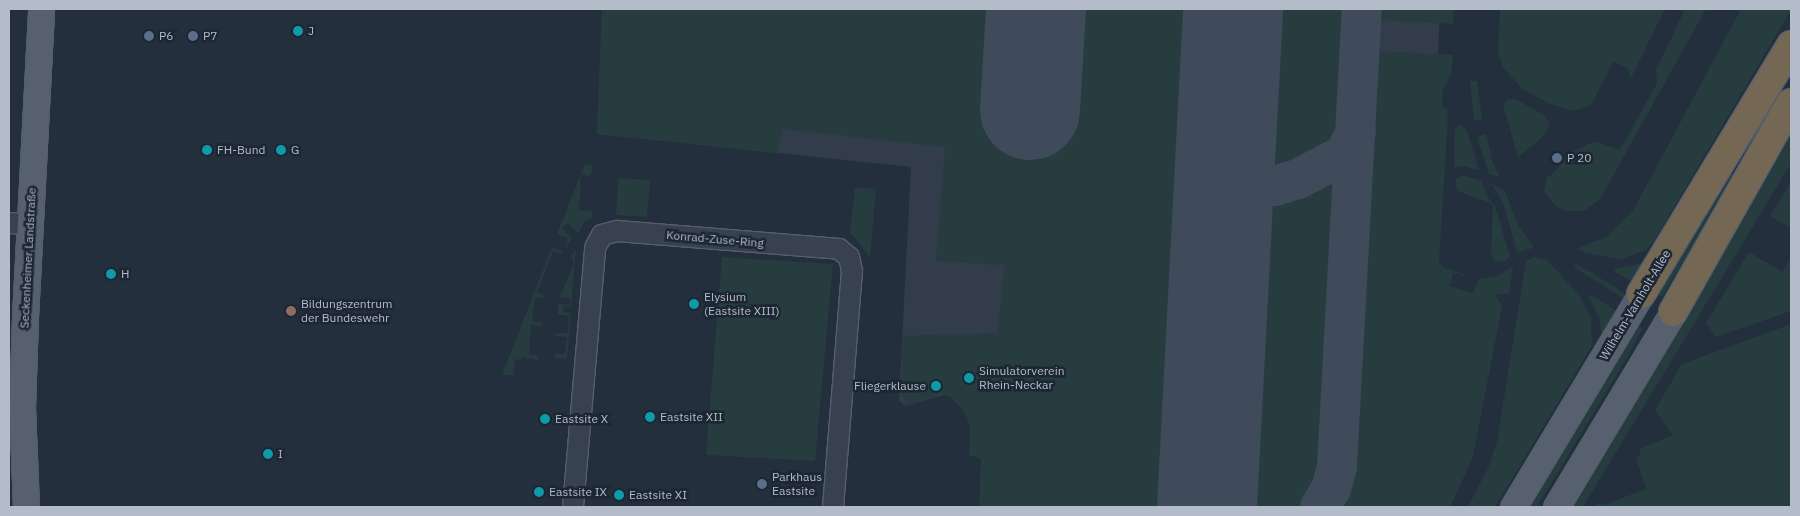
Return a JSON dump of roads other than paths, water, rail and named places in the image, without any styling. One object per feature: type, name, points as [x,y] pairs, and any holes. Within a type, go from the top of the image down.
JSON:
[{"type":"highway","name":"Wilhelm-Varnholt-Allee","points":[[1641,294],[1791,45]]},
{"type":"highway","points":[[1673,312],[1786,111]]},
{"type":"main road","name":"Seckenheimer Landstraße","points":[[26,507],[22,408],[19,223],[41,9]]},
{"type":"main road","name":"Wilhelm-Varnholt-Allee","points":[[1513,507],[1641,294]]},
{"type":"main road","points":[[1556,507],[1673,312]]},
{"type":"street","name":"Konrad-Zuse-Ring","points":[[573,507],[595,248],[602,235],[617,231],[839,249],[849,257],[852,271],[833,507]]},
{"type":"place","name":"J","points":[[298,31]]},
{"type":"place","name":"P6","points":[[149,36]]},
{"type":"place","name":"P7","points":[[193,36]]},
{"type":"place","name":"FH-Bund","points":[[207,150]]},
{"type":"place","name":"G","points":[[281,150]]},
{"type":"place","name":"P 20","points":[[1557,158]]},
{"type":"place","name":"H","points":[[111,274]]},
{"type":"place","name":"Elysium (Eastsite XIII)","points":[[694,304]]},
{"type":"place","name":"Bildungszentrum der Bundeswehr","points":[[291,311]]},
{"type":"place","name":"Simulatorverein Rhein-Neckar","points":[[969,378]]},
{"type":"place","name":"Fliegerklause","points":[[936,386]]},
{"type":"place","name":"Eastsite XII","points":[[650,417]]},
{"type":"place","name":"Eastsite X","points":[[545,419]]},
{"type":"place","name":"I","points":[[268,454]]},
{"type":"place","name":"Parkhaus Eastsite","points":[[762,484]]},
{"type":"place","name":"Eastsite IX","points":[[539,492]]},
{"type":"place","name":"Eastsite XI","points":[[619,495]]}]
